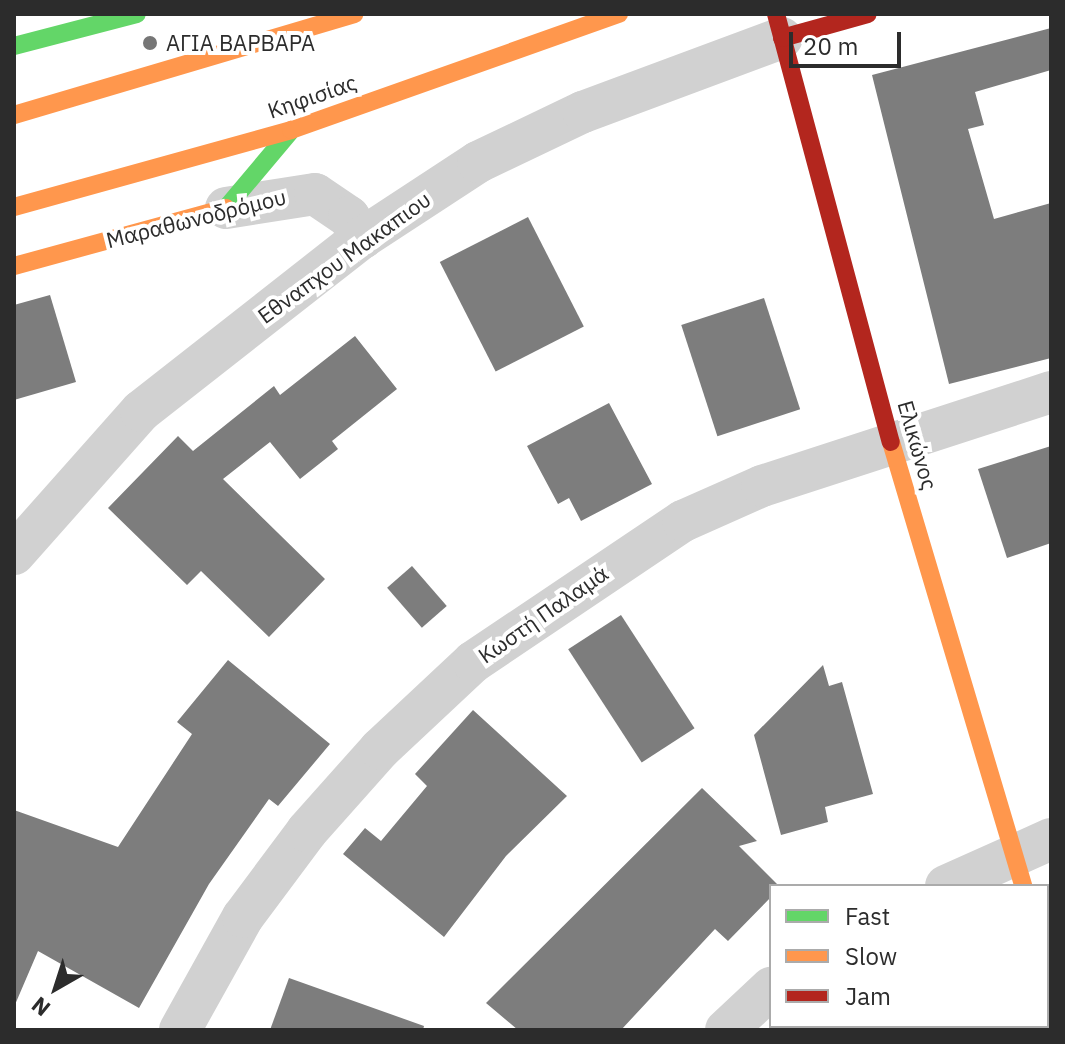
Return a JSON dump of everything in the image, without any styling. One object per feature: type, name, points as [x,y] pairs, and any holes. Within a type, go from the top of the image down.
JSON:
[{"type":"street","points":[[14,46],[137,14]]},
{"type":"street","points":[[14,115],[354,14]]},
{"type":"street","name":"Κηφισίας","points":[[14,207],[291,130],[619,14]]},
{"type":"street","points":[[779,26],[868,14]]},
{"type":"street","name":"Εθναπχου Μακαπιου","points":[[14,554],[141,411],[362,238],[478,162],[779,26]]},
{"type":"street","name":"Ελικώνος","points":[[779,26],[891,443],[1029,867]]},
{"type":"street","points":[[226,208],[291,130]]},
{"type":"street","name":"Μαραθωνοδρόμου","points":[[14,266],[226,208],[315,194],[349,217],[362,238]]},
{"type":"street","name":"Κωστή Παλαμά","points":[[180,1030],[243,917],[307,831],[380,749],[473,662],[683,521],[891,443],[1051,392]]},
{"type":"street","points":[[955,884],[1029,867],[1051,839]]},
{"type":"street","points":[[726,1030],[769,990]]},
{"type":"building","points":[[1051,28],[1051,70],[975,92],[984,125],[968,129],[994,219],[1051,203],[1051,358],[949,384],[872,75]]},
{"type":"building","points":[[528,217],[584,327],[496,372],[440,262]]},
{"type":"building","points":[[50,295],[76,382],[14,400],[14,305]]},
{"type":"building","points":[[764,298],[800,409],[717,436],[681,325]]},
{"type":"building","points":[[355,336],[397,389],[332,441],[338,449],[300,479],[270,442],[223,479],[325,579],[269,637],[201,571],[187,585],[108,508],[178,436],[193,451],[274,386],[280,395]]},
{"type":"building","points":[[609,403],[652,484],[581,521],[569,498],[558,504],[527,446]]},
{"type":"building","points":[[1051,446],[1051,543],[1007,558],[978,469]]},
{"type":"building","points":[[412,566],[447,606],[422,628],[387,588]]},
{"type":"building","points":[[621,615],[695,728],[642,763],[568,649]]},
{"type":"building","points":[[228,660],[330,744],[278,806],[269,799],[209,884],[139,1008],[38,951],[14,1007],[14,810],[118,847],[192,734],[177,722]]},
{"type":"building","points":[[823,665],[829,686],[842,682],[873,794],[825,807],[828,822],[781,835],[754,735]]},
{"type":"building","points":[[473,710],[567,796],[506,856],[444,937],[343,854],[365,828],[381,841],[427,786],[415,774]]},
{"type":"building","points":[[702,788],[757,841],[739,846],[777,884],[769,884],[769,899],[728,941],[715,929],[621,1030],[518,1030],[486,1003]]},
{"type":"building","points":[[289,978],[424,1026],[423,1030],[270,1030]]},
{"type":"traffic: fast","points":[[14,46],[137,14]]},
{"type":"traffic: fast","points":[[226,208],[290,132]]},
{"type":"traffic: fast","points":[[1049,962],[1051,968]]},
{"type":"traffic: slow","points":[[14,115],[354,14]]},
{"type":"traffic: slow","points":[[14,207],[291,130],[619,14]]},
{"type":"traffic: slow","points":[[14,266],[226,208]]},
{"type":"traffic: slow","points":[[891,442],[1022,884]]},
{"type":"traffic: jam","points":[[776,14],[891,442]]},
{"type":"traffic: jam","points":[[782,38],[868,14]]},
{"type":"place","name":"ΑΓΙΑ ΒΑΡΒΑΡΑ","points":[[150,43]]}]
